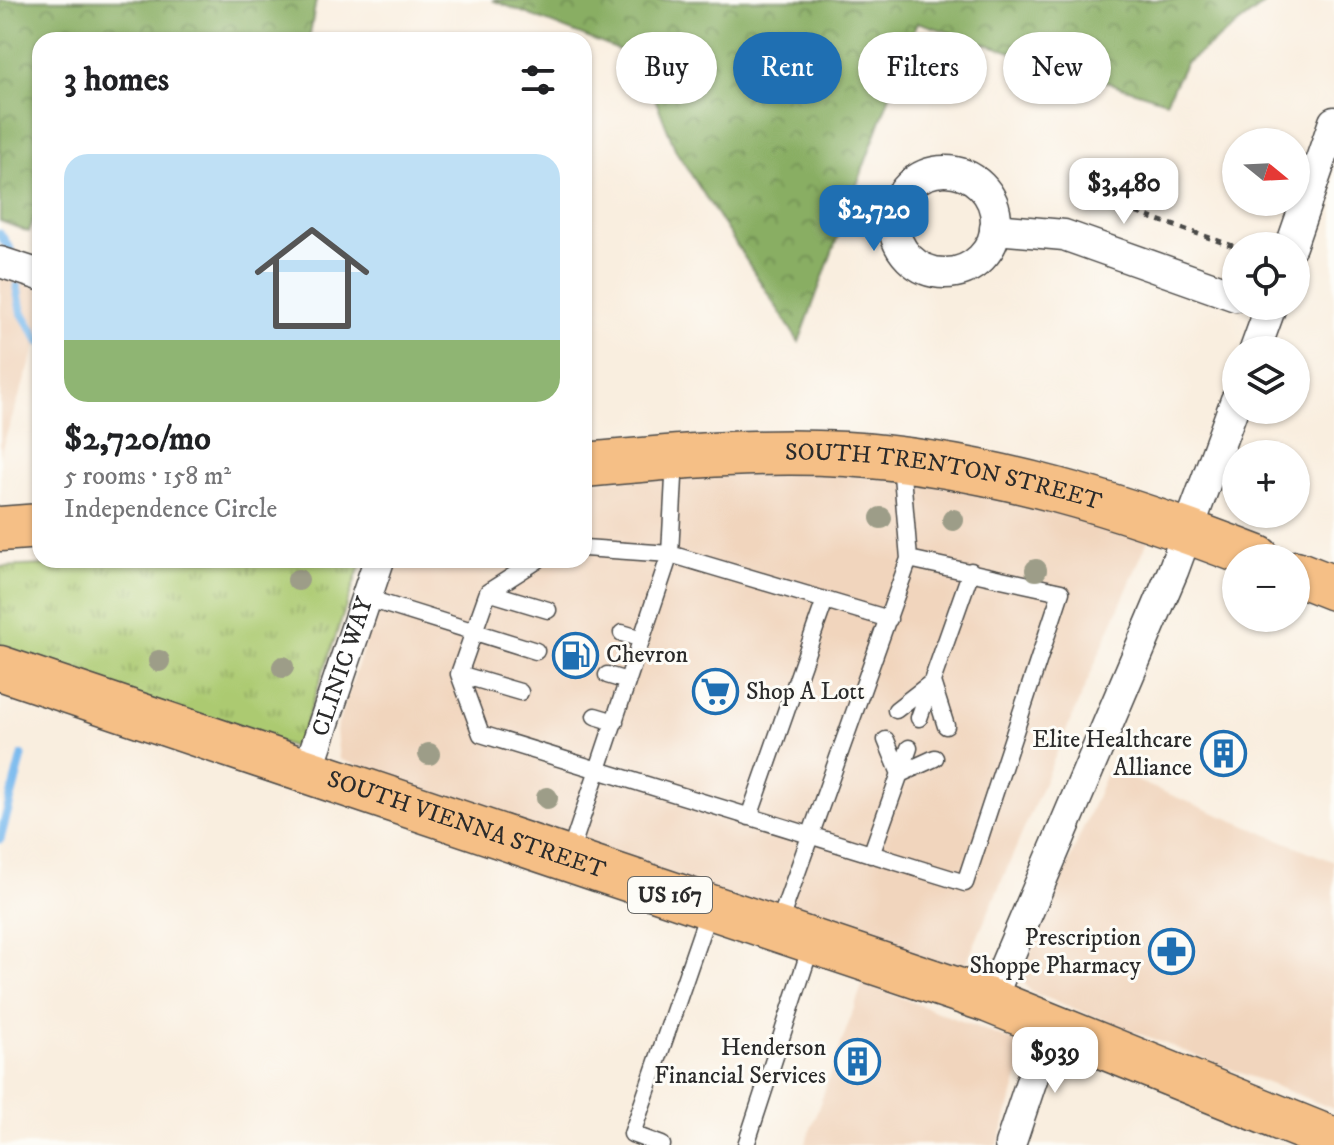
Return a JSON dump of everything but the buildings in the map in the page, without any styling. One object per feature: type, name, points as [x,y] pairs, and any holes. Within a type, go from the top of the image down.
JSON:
[{"type":"highway","name":"SOUTH TRENTON STREET","points":[[595,459],[740,452],[845,454],[901,460],[1016,480],[1100,501],[1222,544]]},
{"type":"highway","points":[[0,529],[32,527]]},
{"type":"highway","points":[[1310,579],[1334,588]]},
{"type":"highway","name":"SOUTH VIENNA STREET","points":[[0,668],[990,1001],[1049,1028],[1334,1140]]},
{"type":"street","points":[[1296,232],[1334,122]]},
{"type":"street","points":[[995,229],[1064,235],[1222,291]]},
{"type":"street","points":[[0,262],[32,272]]},
{"type":"street","points":[[990,1001],[1189,531],[1227,424]]},
{"type":"street","name":"CLINIC WAY","points":[[307,773],[376,568]]},
{"type":"street","points":[[1010,1145],[1049,1028]]},
{"type":"lane","points":[[568,861],[670,554],[675,457]]},
{"type":"lane","points":[[746,1145],[794,936],[812,836],[909,559],[901,460]]},
{"type":"lane","points":[[592,549],[670,554],[889,619]]},
{"type":"lane","points":[[526,568],[488,592],[459,674],[481,734],[965,883],[1061,592],[909,559]]},
{"type":"lane","points":[[919,718],[971,571]]},
{"type":"lane","points":[[488,592],[548,610]]},
{"type":"lane","points":[[366,598],[536,651]]},
{"type":"lane","points":[[749,817],[825,600]]},
{"type":"lane","points":[[622,633],[642,639]]},
{"type":"lane","points":[[459,674],[520,692]]},
{"type":"lane","points":[[607,675],[627,681]]},
{"type":"lane","points":[[896,710],[932,682]]},
{"type":"lane","points":[[932,682],[946,726]]},
{"type":"lane","points":[[595,716],[615,722]]},
{"type":"lane","points":[[886,740],[900,774]]},
{"type":"lane","points":[[871,855],[909,748]]},
{"type":"lane","points":[[900,774],[935,758]]},
{"type":"lane","points":[[662,1145],[632,1134],[709,908]]},
{"type":"path","points":[[1080,193],[1222,242]]},
{"type":"shaded area","points":[[0,276],[32,286],[32,358],[0,454]]},
{"type":"shaded area","points":[[812,472],[912,481],[1022,501],[1149,538],[960,978],[339,759],[336,730],[390,568],[592,568],[592,481]]},
{"type":"shaded area","points":[[1108,769],[1334,862],[1334,1109],[1031,992],[1024,982],[1023,970]]},
{"type":"shaded area","points":[[863,983],[1020,1044],[1026,1052],[998,1145],[805,1145]]},
{"type":"green space","points":[[0,0],[316,0],[310,32],[32,32],[32,223],[29,232],[0,221]]},
{"type":"green space","points":[[492,0],[1270,0],[1185,64],[1166,101],[1111,84],[1111,32],[1003,32],[1003,49],[987,44],[987,32],[949,32],[917,22],[913,32],[858,32],[858,104],[887,104],[799,342],[676,151],[657,104],[717,104],[717,32],[616,32],[616,49],[592,39],[592,32],[573,32]]},
{"type":"green space","points":[[0,567],[359,568],[297,748],[0,653]]},
{"type":"waterway","points":[[0,234],[10,249]]},
{"type":"waterway","points":[[17,287],[21,311],[32,329]]},
{"type":"waterway","points":[[0,839],[22,756]]},
{"type":"place","name":"Chevron","points":[[575,655]]},
{"type":"place","name":"Shop A Lott","points":[[715,692]]},
{"type":"place","name":"Elite Healthcare Alliance","points":[[1223,754]]},
{"type":"place","name":"Prescription Shoppe Pharmacy","points":[[1172,952]]},
{"type":"place","name":"Henderson Financial Services","points":[[857,1062]]}]
